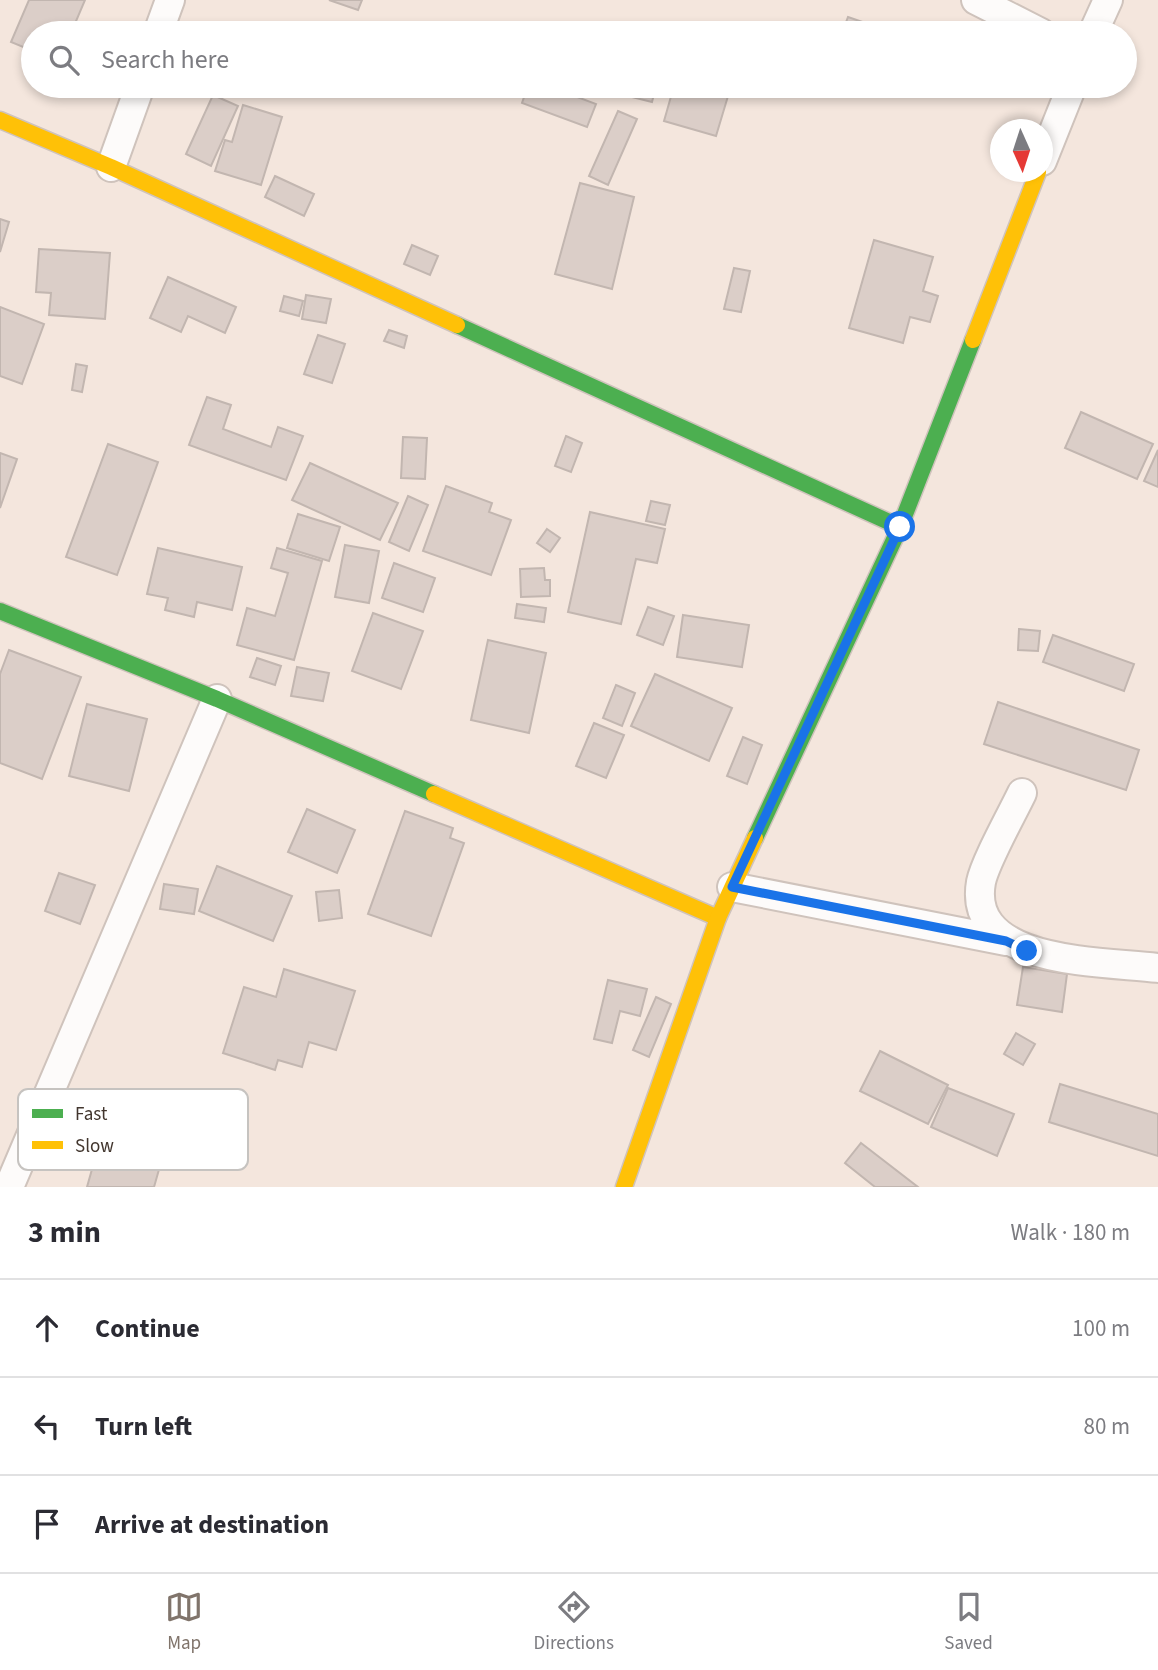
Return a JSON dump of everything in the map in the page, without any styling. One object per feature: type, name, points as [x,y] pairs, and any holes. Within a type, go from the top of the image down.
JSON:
[{"type":"street","points":[[162,21],[170,0]]},
{"type":"street","points":[[976,0],[1017,21]]},
{"type":"street","points":[[1098,21],[1108,0]]},
{"type":"street","points":[[111,167],[136,98]]},
{"type":"street","points":[[1053,134],[1067,98]]},
{"type":"street","points":[[0,120],[111,167],[900,527]]},
{"type":"street","points":[[624,1187],[718,918],[900,527],[1034,182]]},
{"type":"street","points":[[0,611],[217,699],[718,918]]},
{"type":"street","points":[[51,1089],[217,699]]},
{"type":"street","points":[[1006,941],[990,926],[982,904],[981,882],[1022,793]]},
{"type":"street","points":[[732,887],[1006,941],[1027,951],[1158,968]]},
{"type":"street","points":[[9,1187],[18,1166]]},
{"type":"building","points":[[29,0],[85,0],[76,21],[21,21],[21,46],[11,42]]},
{"type":"building","points":[[329,0],[362,0],[358,10]]},
{"type":"building","points":[[212,98],[220,98],[238,106],[211,166],[186,154]]},
{"type":"building","points":[[524,98],[580,98],[596,104],[587,127],[522,103]]},
{"type":"building","points":[[636,98],[653,98],[652,102]]},
{"type":"building","points":[[671,98],[727,98],[716,136],[664,121]]},
{"type":"building","points":[[243,105],[282,117],[261,185],[215,171],[225,140],[232,142]]},
{"type":"building","points":[[618,111],[637,119],[608,185],[589,176]]},
{"type":"building","points":[[275,176],[314,194],[304,216],[265,197]]},
{"type":"building","points":[[580,183],[634,197],[612,289],[555,274]]},
{"type":"building","points":[[0,219],[9,222],[0,252]]},
{"type":"building","points":[[874,240],[933,257],[923,291],[938,296],[930,322],[910,317],[903,343],[849,328]]},
{"type":"building","points":[[412,245],[438,256],[430,275],[404,264]]},
{"type":"building","points":[[39,249],[110,253],[105,319],[49,315],[51,293],[36,292]]},
{"type":"building","points":[[734,268],[750,271],[741,312],[724,309]]},
{"type":"building","points":[[168,277],[236,307],[225,333],[188,316],[181,332],[150,318]]},
{"type":"building","points":[[306,295],[331,299],[326,323],[302,319]]},
{"type":"building","points":[[284,296],[303,301],[299,316],[280,311]]},
{"type":"building","points":[[0,307],[44,324],[22,384],[0,376]]},
{"type":"building","points":[[389,330],[407,336],[404,348],[384,341]]},
{"type":"building","points":[[318,335],[345,344],[332,383],[304,374]]},
{"type":"building","points":[[76,364],[87,366],[82,392],[72,390]]},
{"type":"building","points":[[207,397],[231,405],[223,429],[271,447],[278,427],[303,436],[286,480],[189,445]]},
{"type":"building","points":[[1081,412],[1153,444],[1137,479],[1065,448]]},
{"type":"building","points":[[566,436],[582,443],[571,472],[555,466]]},
{"type":"building","points":[[403,437],[427,438],[425,479],[401,478]]},
{"type":"building","points":[[108,444],[158,462],[117,575],[66,557]]},
{"type":"building","points":[[1158,450],[1158,487],[1144,481]]},
{"type":"building","points":[[0,453],[17,459],[0,508]]},
{"type":"building","points":[[310,463],[398,503],[380,540],[292,500]]},
{"type":"building","points":[[446,486],[492,503],[489,512],[511,520],[491,575],[423,551]]},
{"type":"building","points":[[408,496],[428,505],[409,551],[389,542]]},
{"type":"building","points":[[651,501],[670,505],[665,525],[646,521]]},
{"type":"building","points":[[590,512],[665,529],[657,563],[636,559],[621,624],[568,612]]},
{"type":"building","points":[[298,514],[340,527],[329,561],[287,548]]},
{"type":"building","points":[[547,529],[560,538],[550,552],[537,543]]},
{"type":"building","points":[[345,545],[379,551],[369,603],[335,597]]},
{"type":"building","points":[[158,548],[242,567],[232,610],[197,602],[194,617],[165,610],[168,598],[147,594]]},
{"type":"building","points":[[277,548],[322,561],[294,660],[237,645],[247,608],[275,616],[288,573],[271,568]]},
{"type":"building","points":[[394,563],[435,578],[423,612],[382,598]]},
{"type":"building","points":[[544,568],[545,580],[550,580],[550,596],[521,597],[520,569]]},
{"type":"building","points":[[517,604],[546,608],[544,622],[515,618]]},
{"type":"building","points":[[648,607],[674,616],[663,645],[637,635]]},
{"type":"building","points":[[373,613],[423,631],[401,689],[352,671]]},
{"type":"building","points":[[683,615],[749,625],[742,667],[677,657]]},
{"type":"building","points":[[1019,629],[1040,631],[1038,651],[1018,650]]},
{"type":"building","points":[[1053,635],[1134,664],[1124,691],[1043,662]]},
{"type":"building","points":[[488,640],[546,653],[529,733],[471,720]]},
{"type":"building","points":[[9,650],[81,677],[42,779],[0,763],[0,674]]},
{"type":"building","points":[[257,658],[281,666],[275,685],[250,677]]},
{"type":"building","points":[[297,667],[329,673],[323,701],[291,696]]},
{"type":"building","points":[[655,674],[732,708],[709,761],[631,726]]},
{"type":"building","points":[[616,685],[635,693],[622,726],[603,718]]},
{"type":"building","points":[[998,702],[1139,750],[1126,790],[984,744]]},
{"type":"building","points":[[87,704],[147,719],[129,791],[69,776]]},
{"type":"building","points":[[594,723],[624,735],[606,778],[576,766]]},
{"type":"building","points":[[743,737],[762,745],[747,784],[727,776]]},
{"type":"building","points":[[307,809],[355,830],[337,873],[288,852]]},
{"type":"building","points":[[405,811],[453,828],[450,838],[464,843],[431,936],[368,914]]},
{"type":"building","points":[[217,866],[292,896],[273,941],[199,911]]},
{"type":"building","points":[[59,873],[95,885],[80,924],[45,911]]},
{"type":"building","points":[[164,884],[198,889],[194,914],[160,909]]},
{"type":"building","points":[[339,890],[342,918],[319,921],[316,892]]},
{"type":"building","points":[[1023,967],[1067,974],[1062,1012],[1017,1005]]},
{"type":"building","points":[[284,969],[355,991],[336,1050],[309,1042],[302,1067],[278,1060],[275,1070],[223,1053],[244,987],[276,997]]},
{"type":"building","points":[[608,980],[647,989],[640,1016],[620,1011],[612,1043],[594,1039]]},
{"type":"building","points":[[656,997],[671,1004],[649,1057],[633,1050]]},
{"type":"building","points":[[1016,1033],[1035,1044],[1023,1065],[1004,1054]]},
{"type":"building","points":[[880,1051],[948,1085],[928,1124],[860,1091]]},
{"type":"building","points":[[1060,1084],[1158,1114],[1158,1156],[1049,1122]]},
{"type":"building","points":[[948,1088],[1014,1114],[997,1156],[931,1127]]},
{"type":"building","points":[[861,1143],[918,1187],[875,1187],[845,1163]]},
{"type":"building","points":[[92,1170],[159,1170],[154,1187],[87,1187]]},
{"type":"traffic: fast","points":[[457,325],[900,527]]},
{"type":"traffic: fast","points":[[755,838],[900,527],[973,340]]},
{"type":"traffic: fast","points":[[0,611],[217,699],[434,794]]},
{"type":"traffic: slow","points":[[0,120],[111,167],[457,325]]},
{"type":"traffic: slow","points":[[973,340],[1034,182]]},
{"type":"traffic: slow","points":[[434,794],[718,918]]},
{"type":"traffic: slow","points":[[624,1187],[718,918],[755,838]]},
{"type":"route","points":[[900,527],[732,887],[1006,941],[1027,951]]}]
